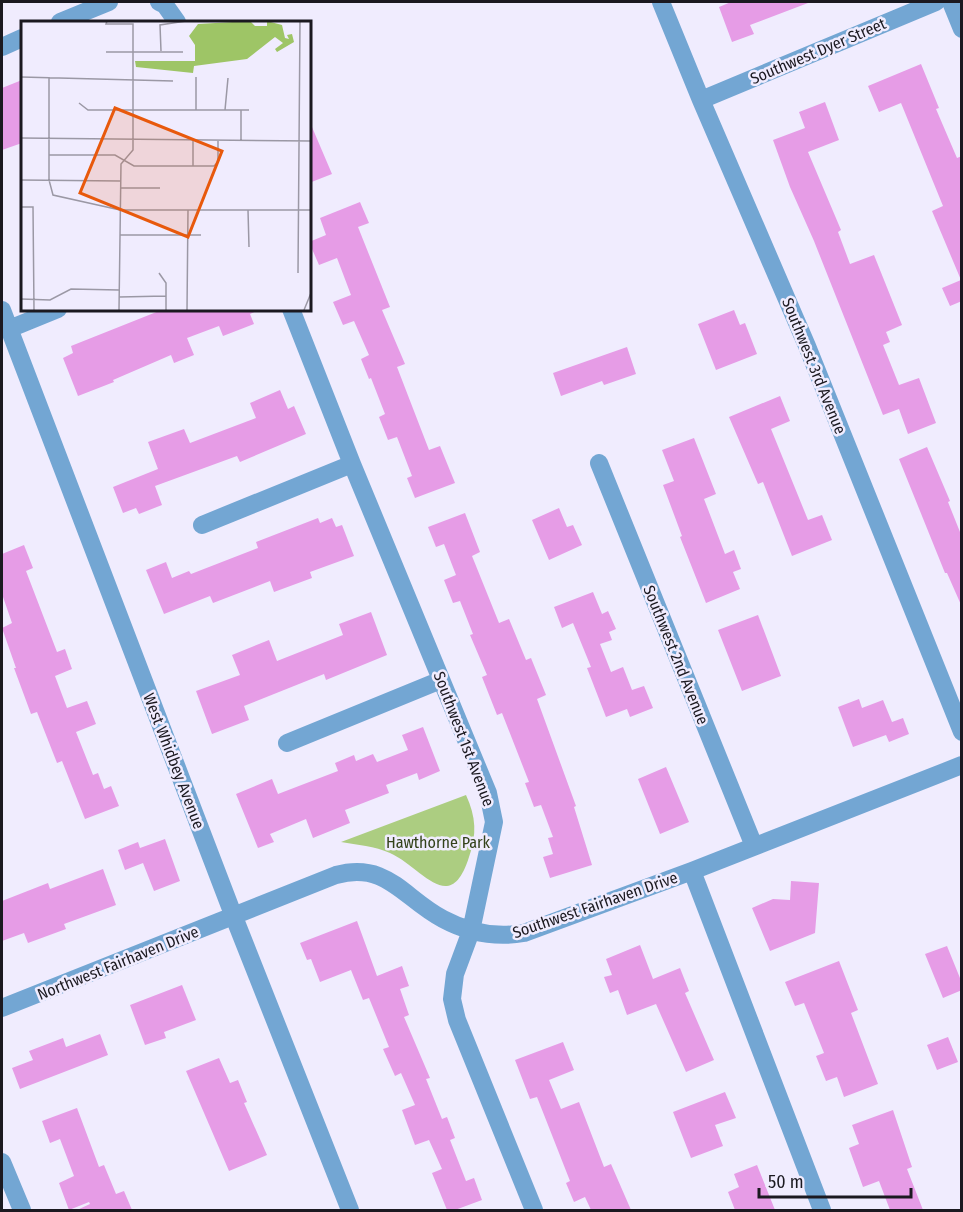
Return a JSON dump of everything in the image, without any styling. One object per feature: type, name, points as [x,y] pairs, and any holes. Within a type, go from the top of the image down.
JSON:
[{"type":"street","points":[[62,21],[109,2]]},
{"type":"street","points":[[159,2],[165,5],[176,21]]},
{"type":"street","name":"Southwest 3rd Avenue","points":[[661,2],[700,100],[807,346],[962,732]]},
{"type":"street","name":"Southwest Dyer Street","points":[[700,100],[936,2]]},
{"type":"street","points":[[951,2],[962,29]]},
{"type":"street","points":[[2,47],[21,38]]},
{"type":"street","name":"West Whidbey Avenue","points":[[2,310],[234,917],[350,1210]]},
{"type":"street","points":[[9,329],[56,310]]},
{"type":"street","name":"Southwest 1st Avenue","points":[[291,310],[352,464],[488,793],[495,822],[471,931],[455,974],[452,999],[457,1020],[534,1210]]},
{"type":"street","name":"Southwest 2nd Avenue","points":[[599,463],[754,846]]},
{"type":"street","points":[[201,525],[352,464]]},
{"type":"street","points":[[287,743],[441,680]]},
{"type":"street","name":"Southwest Fairhaven Drive","points":[[234,917],[336,875],[359,871],[388,879],[442,919],[471,931],[502,937],[524,933],[692,871],[962,765]]},
{"type":"street","points":[[692,871],[822,1210]]},
{"type":"street","name":"Northwest Fairhaven Drive","points":[[2,1008],[234,917]]},
{"type":"street","points":[[2,1162],[22,1210]]},
{"type":"green space","name":"Hawthorne Park","points":[[466,795],[472,811],[473,841],[462,875],[453,884],[444,886],[435,883],[390,853],[372,847],[341,842]]},
{"type":"building","points":[[731,2],[808,3],[750,25],[754,34],[732,42],[719,7]]},
{"type":"building","points":[[921,64],[939,108],[936,109],[957,158],[962,156],[962,301],[950,306],[942,288],[961,280],[932,211],[943,206],[901,103],[879,112],[868,86]]},
{"type":"building","points":[[21,80],[21,143],[2,150],[2,88]]},
{"type":"building","points":[[825,102],[839,140],[808,152],[841,230],[838,232],[850,264],[874,255],[902,325],[886,332],[890,342],[883,345],[899,385],[919,378],[936,423],[908,434],[899,409],[883,415],[773,140],[805,128],[799,112]]},
{"type":"building","points":[[310,122],[332,174],[310,183]]},
{"type":"building","points":[[360,202],[369,223],[358,227],[390,307],[382,310],[405,364],[397,367],[429,450],[440,446],[455,483],[415,498],[407,478],[412,476],[397,437],[388,440],[379,417],[385,414],[361,359],[369,355],[354,321],[343,325],[333,302],[351,295],[337,258],[319,265],[310,244],[310,242],[326,235],[320,218]]},
{"type":"building","points":[[161,310],[259,310],[250,314],[254,324],[223,336],[219,326],[187,338],[194,355],[174,363],[171,355],[78,396],[63,358],[73,353],[71,346]]},
{"type":"building","points":[[734,310],[740,325],[745,323],[757,354],[716,370],[698,324]]},
{"type":"building","points":[[627,347],[636,374],[604,385],[602,381],[561,396],[553,373]]},
{"type":"building","points":[[280,390],[288,409],[294,406],[306,434],[240,462],[237,456],[155,486],[162,505],[139,514],[136,508],[123,513],[113,487],[158,469],[148,442],[184,429],[190,443],[256,418],[250,403]]},
{"type":"building","points":[[780,396],[790,421],[771,429],[808,520],[822,515],[832,540],[792,556],[763,482],[758,484],[729,417]]},
{"type":"building","points":[[694,438],[716,494],[704,499],[725,554],[734,550],[741,569],[733,572],[740,589],[706,603],[680,537],[682,536],[663,485],[674,481],[662,450]]},
{"type":"building","points":[[927,447],[950,501],[948,502],[962,537],[962,607],[945,573],[899,459]]},
{"type":"building","points":[[559,508],[567,527],[573,525],[582,545],[549,560],[532,520]]},
{"type":"building","points":[[465,513],[480,552],[472,556],[499,623],[509,619],[526,660],[531,658],[546,695],[537,699],[576,806],[574,807],[592,865],[550,878],[543,857],[553,854],[548,838],[553,837],[541,805],[534,807],[525,783],[529,782],[502,713],[497,715],[482,677],[487,675],[470,635],[473,634],[460,601],[453,603],[444,580],[456,575],[444,544],[436,547],[428,527]]},
{"type":"building","points":[[318,518],[320,523],[332,518],[336,527],[342,525],[354,556],[310,572],[312,578],[274,592],[270,581],[213,603],[210,596],[164,614],[146,570],[166,562],[172,578],[189,571],[191,574],[258,548],[256,542]]},
{"type":"building","points":[[24,545],[33,568],[26,571],[57,652],[65,649],[72,669],[55,676],[67,708],[87,701],[96,724],[76,732],[93,775],[98,773],[104,789],[111,786],[119,806],[85,819],[62,761],[57,763],[37,712],[31,714],[2,628],[12,623],[2,594],[2,554]]},
{"type":"building","points":[[593,592],[602,614],[608,611],[616,629],[609,632],[612,640],[600,644],[611,672],[623,667],[632,690],[644,686],[653,708],[630,717],[627,709],[606,717],[587,668],[591,667],[573,623],[562,628],[554,607]]},
{"type":"building","points":[[371,612],[387,655],[326,680],[324,674],[244,706],[249,720],[212,734],[196,691],[240,675],[232,655],[269,640],[277,661],[343,635],[339,624]]},
{"type":"building","points":[[758,615],[781,676],[742,691],[718,630]]},
{"type":"building","points":[[859,699],[862,708],[883,700],[892,722],[903,718],[909,734],[889,742],[886,735],[853,747],[838,707]]},
{"type":"building","points":[[423,727],[440,771],[419,780],[417,773],[386,785],[389,793],[345,810],[350,823],[313,838],[306,819],[270,834],[274,842],[258,848],[236,794],[272,779],[278,794],[338,771],[335,763],[354,755],[356,761],[373,754],[377,762],[408,750],[402,735]]},
{"type":"building","points":[[666,767],[689,822],[660,834],[638,779]]},
{"type":"building","points":[[165,839],[180,881],[154,891],[143,863],[125,870],[118,850],[138,842],[140,848]]},
{"type":"building","points":[[103,869],[116,905],[64,924],[66,929],[28,943],[24,933],[2,941],[2,901],[48,883],[50,889]]},
{"type":"building","points":[[791,881],[819,883],[815,933],[770,951],[752,908],[773,899],[790,900]]},
{"type":"building","points":[[357,921],[377,976],[402,966],[409,986],[400,989],[409,1015],[404,1017],[430,1078],[426,1079],[442,1119],[447,1117],[455,1138],[450,1140],[466,1181],[474,1178],[482,1200],[455,1210],[447,1210],[432,1173],[442,1169],[429,1140],[415,1145],[402,1110],[415,1105],[401,1073],[395,1076],[383,1049],[389,1047],[369,998],[363,1000],[351,970],[320,982],[311,959],[307,960],[300,943]]},
{"type":"building","points":[[640,945],[653,979],[680,968],[689,991],[685,993],[714,1060],[686,1072],[656,1004],[627,1015],[618,990],[610,993],[604,977],[612,975],[606,959]]},
{"type":"building","points":[[947,946],[962,983],[962,990],[943,998],[925,954]]},
{"type":"building","points":[[839,961],[858,1010],[851,1013],[878,1084],[844,1097],[837,1077],[826,1081],[816,1056],[824,1053],[804,1003],[795,1006],[785,982]]},
{"type":"building","points":[[182,985],[196,1020],[164,1032],[166,1038],[145,1045],[130,1005]]},
{"type":"building","points":[[100,1034],[108,1055],[20,1089],[12,1068],[33,1060],[29,1051],[63,1038],[66,1047]]},
{"type":"building","points":[[948,1037],[958,1062],[937,1070],[927,1045]]},
{"type":"building","points":[[563,1042],[574,1070],[549,1080],[561,1109],[579,1102],[604,1167],[611,1164],[631,1210],[591,1210],[585,1197],[574,1202],[566,1183],[570,1181],[537,1097],[530,1099],[515,1060]]},
{"type":"building","points":[[219,1058],[230,1083],[238,1080],[247,1102],[244,1103],[267,1155],[229,1171],[186,1071]]},
{"type":"building","points":[[725,1092],[736,1118],[715,1125],[723,1146],[691,1158],[673,1112]]},
{"type":"building","points":[[77,1108],[99,1167],[104,1165],[116,1194],[124,1191],[132,1210],[77,1210],[90,1204],[89,1202],[69,1210],[59,1183],[74,1176],[60,1139],[50,1143],[42,1121]]},
{"type":"building","points":[[893,1110],[912,1167],[907,1169],[923,1210],[890,1210],[879,1181],[863,1187],[849,1148],[859,1144],[852,1125]]},
{"type":"building","points":[[757,1165],[775,1210],[735,1210],[728,1192],[739,1187],[734,1174]]}]
